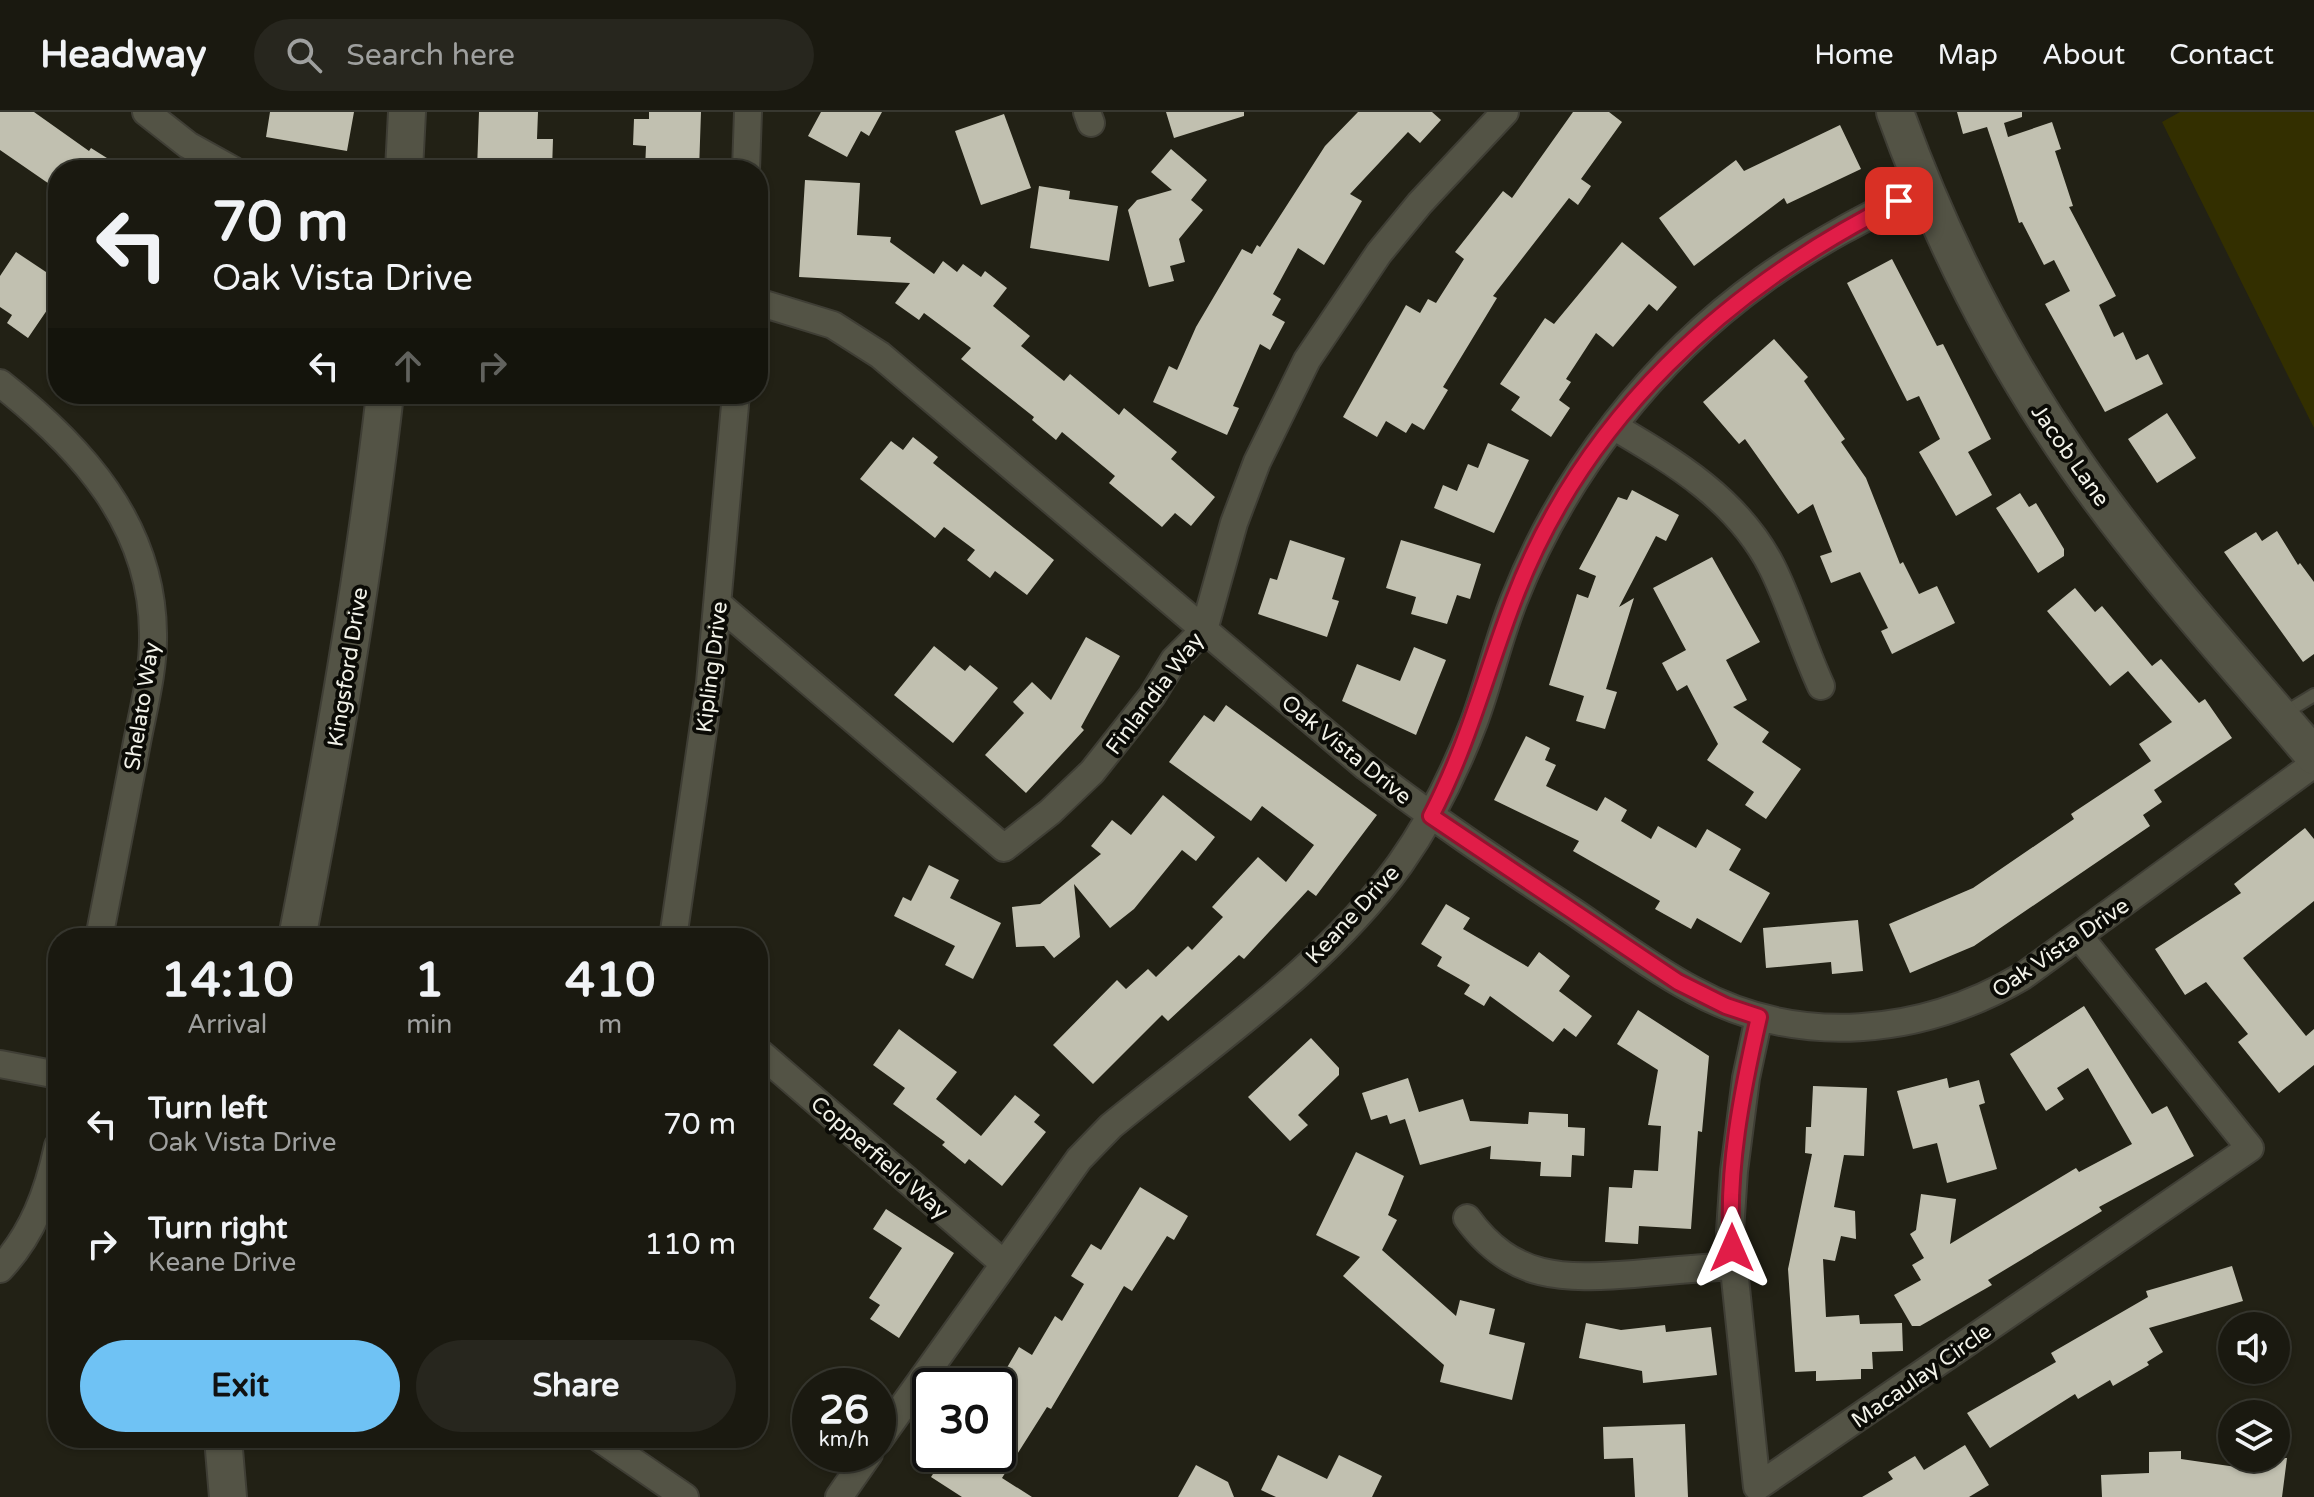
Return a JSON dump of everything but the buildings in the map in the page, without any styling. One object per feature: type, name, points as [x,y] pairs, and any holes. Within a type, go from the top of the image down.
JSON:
[{"type":"street","points":[[146,112],[188,145],[215,160]]},
{"type":"street","points":[[405,160],[407,112]]},
{"type":"street","points":[[746,160],[748,112]]},
{"type":"street","name":"Finlandia Way","points":[[718,604],[1004,848],[1050,812],[1092,772],[1143,708],[1174,660],[1204,630],[1248,486],[1307,360],[1379,253],[1420,203],[1505,112]]},
{"type":"street","name":"Jacob Lane","points":[[1895,112],[1924,188],[1997,339],[2070,455],[2139,549],[2314,756]]},
{"type":"street","name":"Keane Drive","points":[[896,1415],[1079,1159],[1111,1126],[1335,940],[1375,896],[1431,816],[1474,722],[1513,602],[1534,555],[1571,487],[1613,426],[1665,366],[1761,281],[1847,227],[1924,188]]},
{"type":"street","name":"Oak Vista Drive","points":[[768,305],[833,325],[880,355],[1204,630],[1431,816],[1678,982],[1726,1006],[1759,1017],[1813,1027],[1846,1029],[1929,1018],[1994,994],[2079,936],[2314,764]]},
{"type":"street","name":"Shelato Way","points":[[0,383],[81,456],[114,498],[139,552],[151,598],[151,669],[101,928]]},
{"type":"street","name":"Kingsford Drive","points":[[299,928],[337,727],[384,404]]},
{"type":"street","name":"Kipling Drive","points":[[674,928],[718,604],[735,404]]},
{"type":"street","points":[[1613,426],[1674,461],[1707,486],[1735,515],[1771,566],[1821,686]]},
{"type":"street","name":"Macaulay Circle","points":[[1759,1017],[1746,1078],[1730,1231],[1757,1487],[2250,1148],[2079,936]]},
{"type":"street","name":"Copperfield Way","points":[[768,1060],[1003,1263]]},
{"type":"street","points":[[0,1064],[48,1073]]},
{"type":"street","points":[[0,1269],[27,1235],[42,1207],[48,1184]]},
{"type":"street","points":[[1467,1218],[1498,1252],[1541,1273],[1573,1279],[1733,1266]]},
{"type":"street","points":[[224,1448],[228,1497]]},
{"type":"street","points":[[614,1448],[685,1497]]},
{"type":"street","points":[[839,1497],[856,1472]]},
{"type":"lane","points":[[2280,715],[2314,695]]},
{"type":"shaded area","points":[[2180,112],[2314,112],[2314,428],[2162,122]]},
{"type":"route","points":[[1732,1248],[1730,1231],[1734,1171],[1746,1078],[1759,1017],[1726,1006],[1678,982],[1431,816],[1474,722],[1513,602],[1534,555],[1571,487],[1613,426],[1665,366],[1721,313],[1761,281],[1847,227],[1899,201]]}]
